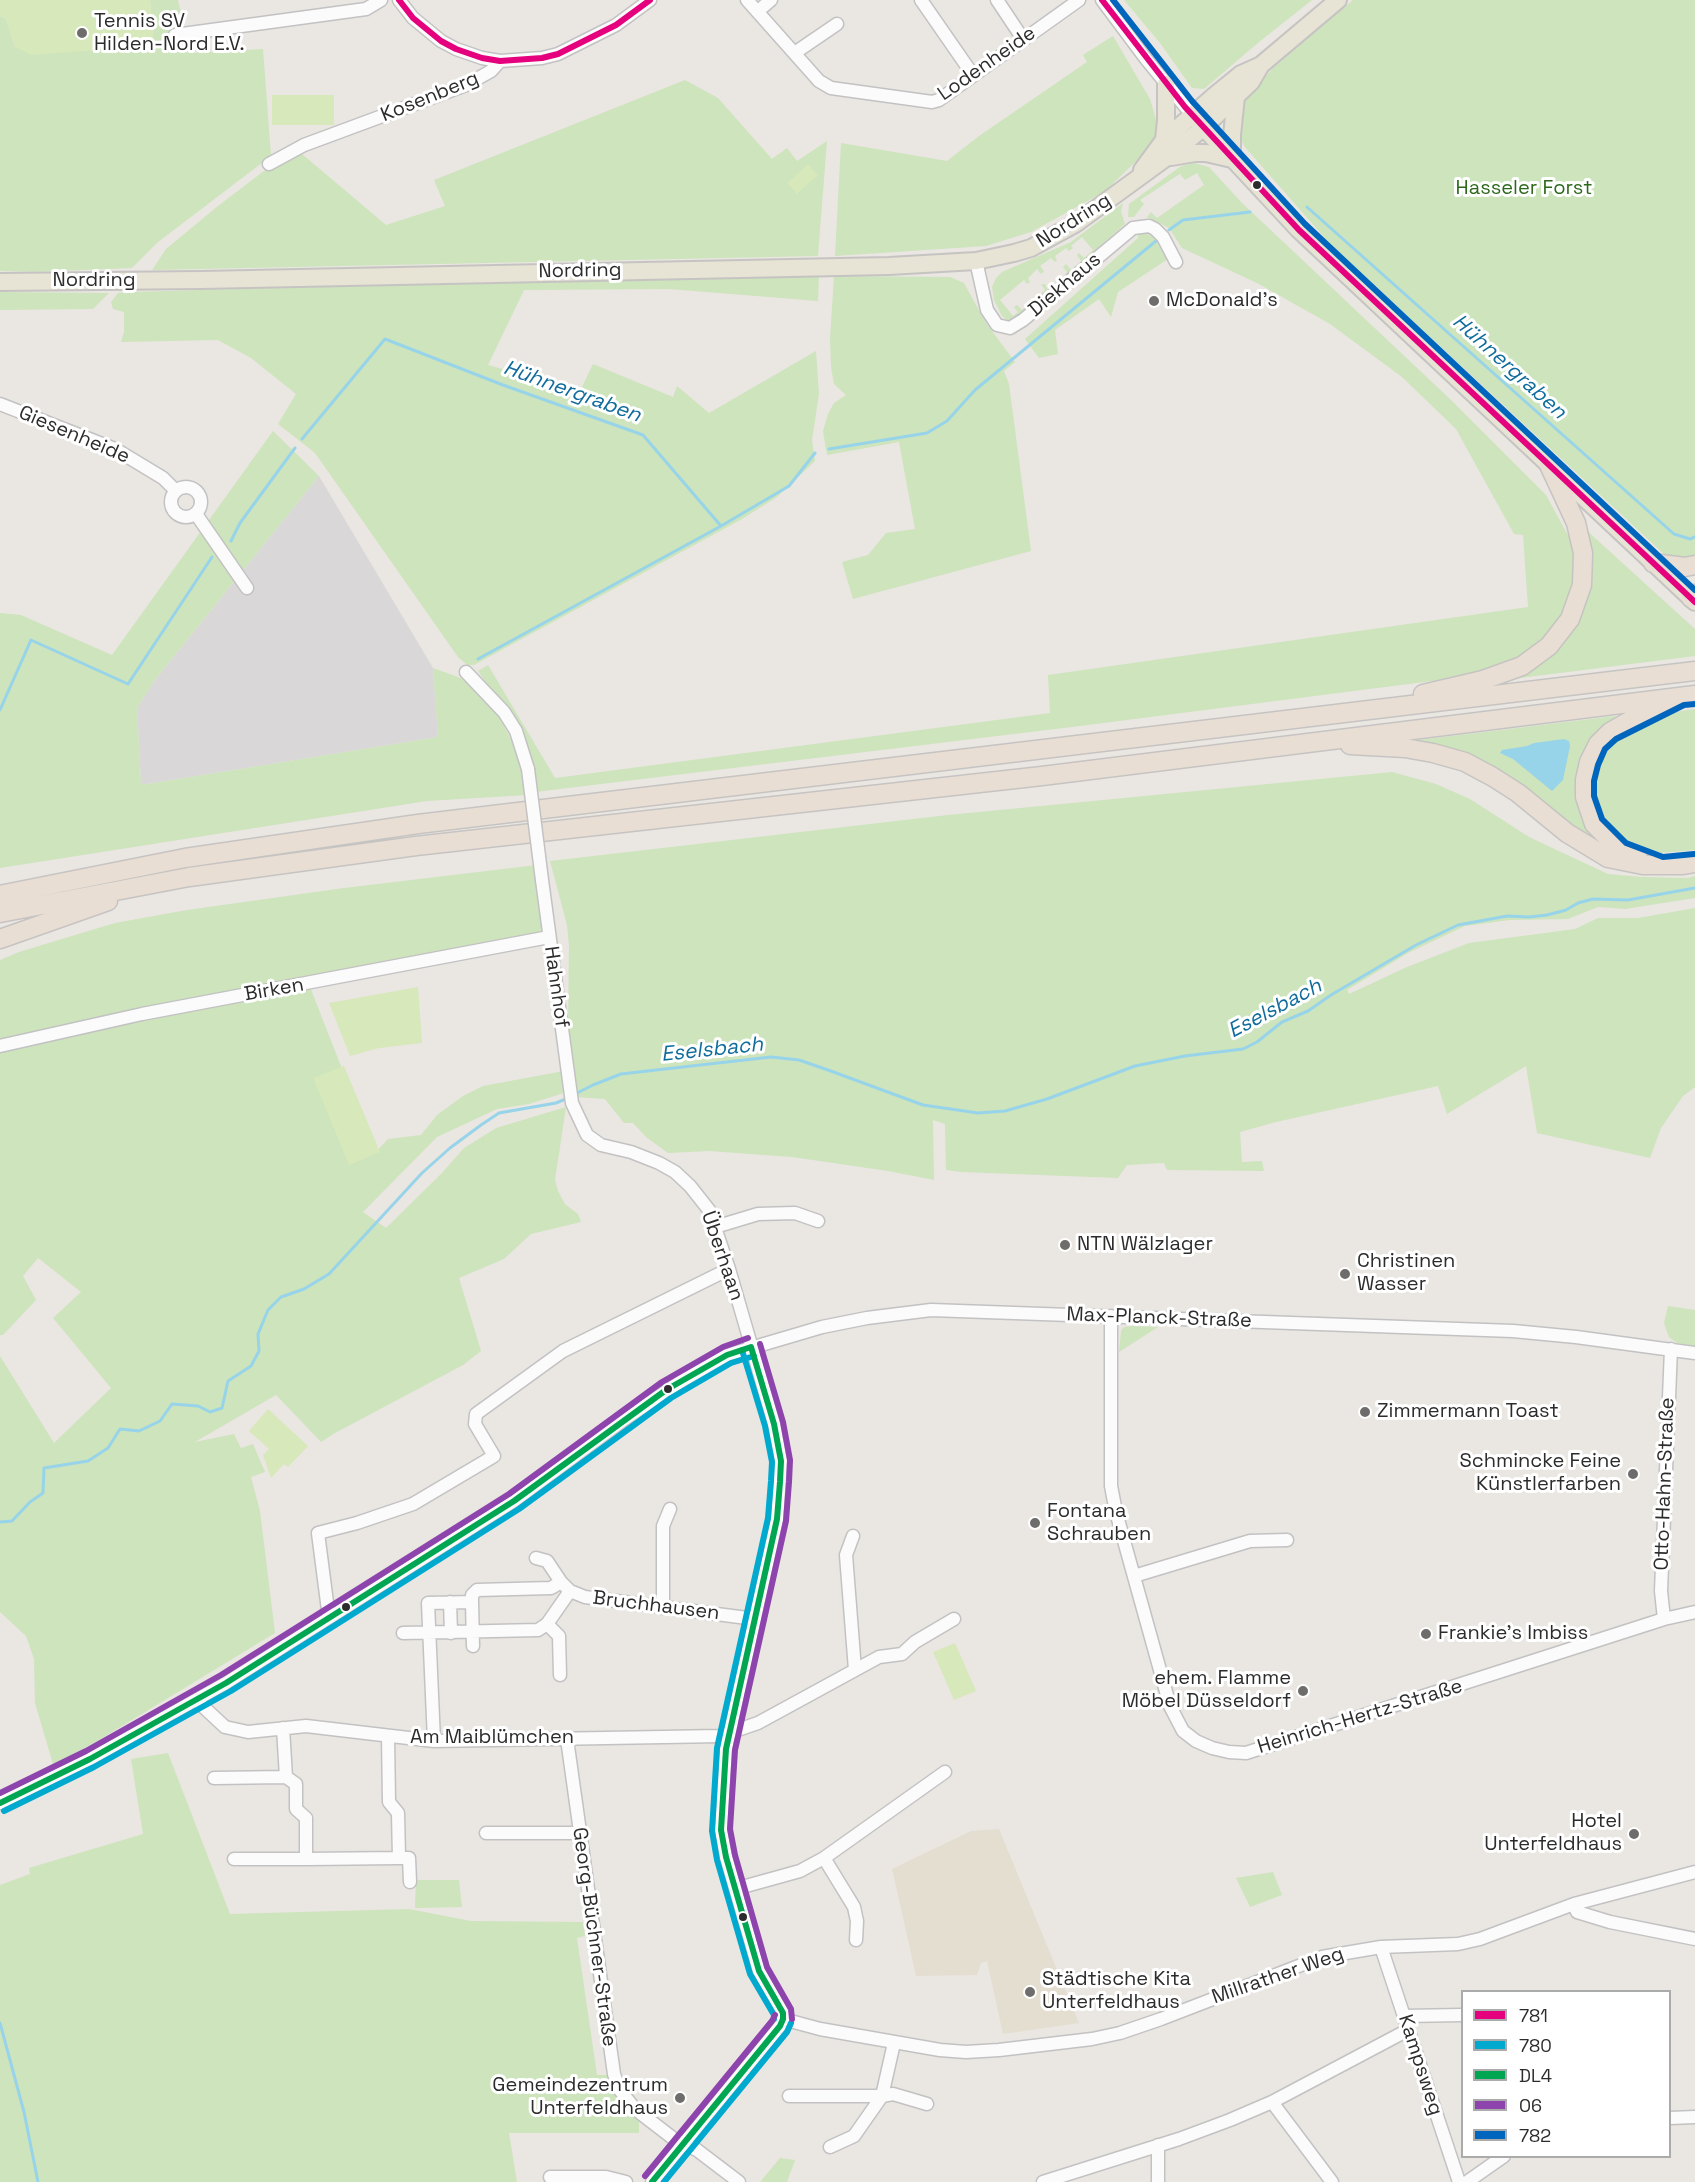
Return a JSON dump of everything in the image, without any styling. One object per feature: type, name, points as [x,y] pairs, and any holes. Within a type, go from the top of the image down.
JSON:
[{"type":"highway","points":[[1332,715],[1504,674],[1529,662],[1560,634],[1570,619],[1582,585],[1583,553],[1576,522],[1549,465]]},
{"type":"highway","points":[[1653,562],[1685,567],[1695,565]]},
{"type":"highway","points":[[0,895],[185,858],[418,824],[1695,671]]},
{"type":"highway","points":[[0,914],[160,882],[416,846],[1042,776],[1689,696]]},
{"type":"highway","points":[[1662,866],[1622,850],[1606,838],[1594,824],[1588,810],[1584,780],[1589,762],[1598,744],[1610,732],[1631,720],[1689,696]]},
{"type":"highway","points":[[1304,742],[1405,748],[1465,762],[1493,777],[1567,833],[1608,858],[1626,863],[1662,866],[1695,863]]},
{"type":"highway","points":[[0,939],[160,882]]},
{"type":"main road","points":[[1261,65],[1338,0]]},
{"type":"main road","name":"Nordring","points":[[0,282],[889,266],[976,261],[1014,253],[1047,241],[1075,224],[1167,158],[1203,128],[1251,82],[1261,65]]},
{"type":"main road","name":"Nordring","points":[[1137,178],[1164,140],[1241,74],[1261,65]]},
{"type":"main road","points":[[1164,140],[1166,84]]},
{"type":"main road","points":[[1232,159],[1236,97]]},
{"type":"main road","points":[[1192,115],[1314,244],[1694,598]]},
{"type":"main road","points":[[1167,158],[1206,153],[1232,159]]},
{"type":"street","points":[[175,35],[366,9],[381,0]]},
{"type":"street","points":[[399,0],[413,18],[441,41],[482,58],[500,61]]},
{"type":"street","name":"Kosenberg","points":[[269,164],[304,145],[466,85],[491,71],[500,61],[542,58],[558,54],[616,26],[650,0]]},
{"type":"street","name":"Lodenheide","points":[[747,0],[796,52],[819,81],[831,88],[926,102],[939,100],[1079,0]]},
{"type":"street","points":[[758,11],[771,0]]},
{"type":"street","points":[[921,0],[973,75]]},
{"type":"street","points":[[997,0],[1023,39]]},
{"type":"street","points":[[1102,0],[1192,115]]},
{"type":"street","points":[[796,52],[837,24]]},
{"type":"street","name":"Diekhaus","points":[[976,261],[987,310],[997,325],[1010,328],[1023,320],[1133,228],[1149,226],[1155,229],[1163,237],[1176,262]]},
{"type":"street","name":"Giesenheide","points":[[0,404],[115,449],[163,478],[176,491]]},
{"type":"street","points":[[185,487],[198,492],[201,501],[196,514],[186,518],[173,510],[171,500],[176,491],[185,487]]},
{"type":"street","points":[[196,514],[247,588]]},
{"type":"street","name":"Hahnhof","points":[[466,672],[504,712],[516,731],[528,769],[571,1098]]},
{"type":"street","name":"Birken","points":[[0,1046],[142,1014],[549,936]]},
{"type":"street","name":"Überhaan","points":[[571,1098],[587,1135],[601,1145],[631,1152],[659,1163],[675,1172],[700,1198],[715,1227],[751,1347]]},
{"type":"street","points":[[715,1227],[758,1214],[795,1213],[818,1221]]},
{"type":"street","points":[[329,1618],[318,1533],[357,1523],[413,1504],[494,1456],[475,1424],[476,1414],[563,1351],[729,1269]]},
{"type":"street","name":"Max-Planck-Straße","points":[[0,1803],[90,1759],[196,1700],[329,1618],[514,1501],[666,1390],[727,1355],[831,1325],[908,1311],[931,1310],[1507,1331],[1576,1336],[1695,1353]]},
{"type":"street","name":"Heinrich-Hertz-Straße","points":[[1111,1316],[1110,1479],[1116,1512],[1170,1706],[1183,1731],[1196,1741],[1229,1752],[1246,1753],[1664,1618],[1695,1612]]},
{"type":"street","points":[[656,2181],[780,2026],[783,2019],[783,2013],[759,1971],[723,1845],[721,1830],[726,1749],[777,1519],[781,1461],[774,1424],[751,1347]]},
{"type":"street","name":"Otto-Hahn-Straße","points":[[1664,1618],[1661,1580],[1671,1349]]},
{"type":"street","points":[[663,1608],[663,1526],[670,1509]]},
{"type":"street","points":[[853,1536],[846,1556],[855,1670]]},
{"type":"street","points":[[1134,1576],[1250,1541],[1287,1540]]},
{"type":"street","name":"Bruchhausen","points":[[536,1558],[546,1562],[566,1587],[600,1601],[755,1619]]},
{"type":"street","points":[[473,1646],[472,1595],[477,1590],[566,1587]]},
{"type":"street","points":[[403,1633],[538,1630],[547,1624],[566,1587]]},
{"type":"street","points":[[450,1602],[451,1633]]},
{"type":"street","points":[[434,1741],[428,1603],[472,1602]]},
{"type":"street","name":"Am Maiblümchen","points":[[196,1700],[225,1727],[248,1732],[306,1726],[434,1741],[720,1737],[758,1723],[879,1657],[902,1654],[915,1642],[954,1619]]},
{"type":"street","points":[[547,1624],[559,1636],[560,1675]]},
{"type":"street","points":[[283,1728],[286,1777]]},
{"type":"street","points":[[388,1736],[389,1802],[398,1812],[399,1858]]},
{"type":"street","name":"Georg-Büchner-Straße","points":[[567,1739],[614,2074],[619,2089],[635,2109],[674,2139],[697,2150],[739,2182]]},
{"type":"street","points":[[735,1889],[800,1871],[824,1858],[945,1772]]},
{"type":"street","points":[[214,1778],[286,1777],[296,1784],[296,1809],[306,1818],[306,1859]]},
{"type":"street","points":[[486,1833],[580,1833]]},
{"type":"street","points":[[234,1859],[409,1858],[410,1882]]},
{"type":"street","points":[[824,1858],[854,1907],[857,1921],[856,1940]]},
{"type":"street","name":"Millrather Weg","points":[[783,2019],[820,2029],[894,2043],[966,2052],[1092,2039],[1120,2033],[1161,2019],[1322,1957],[1382,1947],[1458,1944],[1480,1939],[1574,1904],[1695,1872]]},
{"type":"street","points":[[1574,1904],[1577,1912],[1610,1922],[1695,1939]]},
{"type":"street","name":"Kampsweg","points":[[1382,1947],[1459,2182]]},
{"type":"street","points":[[1404,2016],[1461,2015]]},
{"type":"street","points":[[1042,2182],[1065,2178],[1230,2120],[1272,2102],[1408,2030]]},
{"type":"street","points":[[830,2146],[854,2136],[882,2096],[894,2043]]},
{"type":"street","points":[[789,2096],[893,2094],[927,2104]]},
{"type":"street","points":[[1272,2102],[1326,2180]]},
{"type":"street","points":[[1671,2118],[1695,2117]]},
{"type":"street","points":[[1158,2145],[1158,2182]]},
{"type":"street","points":[[1467,2182],[1503,2158]]},
{"type":"street","points":[[550,2177],[606,2176],[626,2182]]},
{"type":"shaded area","points":[[319,476],[433,668],[438,737],[141,785],[137,708],[155,680]]},
{"type":"shaded area","points":[[999,1829],[1079,2023],[1003,2034],[987,1961],[981,1963],[977,1975],[916,1976],[892,1869],[971,1831]]},
{"type":"green space","name":"Tennis SV Hilden-Nord E.V.","points":[[0,0],[150,0],[154,46],[31,55],[15,47],[6,19],[0,16]]},
{"type":"green space","points":[[150,0],[178,0],[190,53],[263,49],[271,156],[158,242],[132,268],[0,271],[0,16],[6,19],[15,47],[154,46]]},
{"type":"green space","points":[[1124,0],[1312,0],[1204,89],[1192,88],[1160,43]]},
{"type":"green space","name":"Hasseler Forst","points":[[1353,0],[1695,0],[1695,561],[1666,556],[1331,245],[1244,146],[1240,137],[1243,101],[1273,68]]},
{"type":"green space","points":[[1113,36],[1150,99],[1157,123],[1163,124],[1154,144],[1104,192],[1031,232],[986,246],[835,256],[841,143],[947,161],[979,136],[1087,62],[1083,55]]},
{"type":"green space","points":[[685,80],[718,98],[772,159],[787,148],[797,161],[827,141],[818,256],[152,270],[166,249],[218,206],[264,171],[302,154],[386,225],[445,206],[434,180]]},
{"type":"green space","points":[[272,95],[334,95],[334,125],[272,125]]},
{"type":"green space","points":[[1194,163],[1209,167],[1242,203],[1450,399],[1546,495],[1576,550],[1575,580],[1569,605],[1541,647],[1514,664],[1479,675],[535,792],[524,737],[478,671],[488,665],[555,778],[1050,713],[1048,675],[1528,607],[1523,535],[1514,534],[1456,429],[1402,377],[1330,324],[1259,284],[1182,248],[1169,228],[1147,217],[1151,212],[1157,218],[1204,185],[1197,173],[1185,180],[1180,174],[1140,200],[1144,204],[1134,217],[1128,217],[1129,204],[1181,166]]},
{"type":"green space","points":[[808,164],[818,175],[797,194],[787,183]]},
{"type":"green space","points":[[1123,203],[1121,212],[1125,224],[1063,279],[1067,272],[1063,267],[1066,264],[1071,270],[1081,261],[1077,255],[1079,253],[1084,258],[1093,250],[1082,237],[1071,246],[1073,248],[1069,251],[1066,248],[1055,256],[1057,260],[1055,262],[1051,258],[1040,266],[1044,271],[1041,274],[1037,269],[1028,278],[1030,282],[1027,284],[1024,280],[1000,300],[1013,316],[1018,312],[1014,307],[1017,305],[1022,310],[1045,290],[1041,284],[1045,284],[1048,290],[1015,319],[1007,320],[1002,316],[994,300],[992,287],[1002,272],[1071,242]]},
{"type":"green space","points":[[1138,234],[1153,236],[1168,259],[1118,292],[1111,317],[1099,299],[1055,330],[1058,354],[1039,358],[1025,339],[1138,238]]},
{"type":"green space","points":[[819,275],[818,301],[669,289],[524,290],[488,365],[580,391],[593,364],[673,397],[677,386],[709,413],[816,351],[819,394],[812,440],[815,461],[777,497],[742,519],[474,665],[467,665],[458,657],[315,453],[278,424],[296,394],[251,358],[218,340],[121,342],[124,332],[124,312],[113,309],[111,302],[118,293],[131,292]]},
{"type":"green space","points":[[834,276],[950,277],[964,283],[986,323],[1015,362],[1004,371],[1009,384],[1031,551],[853,599],[842,562],[868,555],[886,533],[915,529],[899,442],[827,455],[823,431],[828,414],[834,403],[846,395],[834,384],[831,367],[830,339]]},
{"type":"green space","points":[[0,292],[109,293],[93,309],[0,310]]},
{"type":"green space","points":[[273,431],[319,476],[155,680],[137,708],[141,785],[438,737],[433,668],[469,681],[499,717],[522,760],[527,795],[427,801],[0,868],[0,613],[21,615],[112,655]]},
{"type":"green space","points":[[1584,528],[1695,629],[1695,656],[1496,681],[1571,629]]},
{"type":"green space","points":[[1695,709],[1695,850],[1659,853],[1637,849],[1622,843],[1598,815],[1592,795],[1598,758],[1617,734],[1654,715]]},
{"type":"green space","points":[[1615,716],[1617,721],[1581,790],[1619,852],[1572,832],[1419,745],[1419,740]]},
{"type":"green space","points":[[1392,772],[1436,784],[1470,799],[1529,837],[1608,874],[1642,877],[1688,878],[1695,876],[1695,898],[1625,909],[1598,907],[1568,919],[1510,920],[1465,926],[1408,953],[1347,990],[1349,994],[1407,967],[1469,943],[1575,929],[1598,918],[1638,918],[1695,908],[1695,1087],[1683,1096],[1661,1128],[1650,1158],[1537,1133],[1526,1066],[1447,1114],[1438,1086],[1240,1132],[1242,1162],[1262,1161],[1264,1171],[1167,1170],[1164,1163],[1127,1165],[1118,1178],[946,1170],[945,1124],[933,1120],[934,1180],[792,1157],[709,1151],[668,1153],[646,1137],[633,1123],[624,1123],[605,1099],[575,1097],[568,1033],[569,946],[567,925],[550,861],[948,815]]},
{"type":"green space","points":[[537,865],[543,928],[536,936],[0,1042],[0,960],[19,952],[115,923],[187,910]]},
{"type":"green space","points":[[310,987],[375,1153],[388,1139],[421,1135],[437,1115],[463,1096],[483,1086],[564,1071],[567,1092],[529,1104],[497,1109],[437,1137],[363,1212],[386,1228],[464,1148],[496,1128],[566,1107],[555,1180],[565,1204],[578,1214],[581,1222],[531,1234],[504,1259],[459,1278],[481,1351],[463,1365],[321,1442],[276,1395],[195,1442],[234,1434],[241,1448],[253,1444],[265,1472],[251,1477],[260,1511],[275,1633],[94,1743],[53,1764],[35,1703],[34,1659],[26,1636],[0,1612],[0,1356],[54,1443],[111,1388],[53,1318],[81,1292],[38,1258],[23,1276],[36,1300],[3,1335],[0,1335],[0,1049]]},
{"type":"green space","points":[[418,987],[422,1043],[379,1048],[350,1056],[329,1003]]},
{"type":"green space","points":[[344,1066],[380,1152],[349,1165],[313,1078]]},
{"type":"green space","points":[[1668,1306],[1695,1310],[1695,1346],[1677,1343],[1669,1337],[1664,1323]]},
{"type":"green space","points":[[1124,1327],[1158,1327],[1119,1352],[1121,1331]]},
{"type":"green space","points":[[268,1409],[308,1446],[288,1467],[284,1464],[271,1478],[263,1455],[269,1449],[249,1431]]},
{"type":"green space","points":[[955,1643],[976,1691],[954,1700],[933,1652]]},
{"type":"green space","points":[[168,1753],[230,1914],[409,1909],[471,1921],[583,1922],[585,1936],[577,1938],[597,2075],[608,2075],[612,2091],[620,2103],[639,2119],[639,2133],[509,2133],[517,2182],[0,2182],[0,1885],[30,1874],[29,1868],[143,1834],[131,1759]]},
{"type":"green space","points":[[1273,1872],[1282,1895],[1250,1907],[1236,1878]]},
{"type":"green space","points":[[416,1880],[459,1880],[462,1907],[415,1908]]},
{"type":"green space","points":[[780,2158],[795,2160],[787,2182],[760,2182]]},
{"type":"water","points":[[1564,739],[1569,741],[1570,746],[1563,780],[1552,791],[1513,759],[1500,753],[1502,750],[1534,743]]},
{"type":"waterway","name":"Hühnergraben","points":[[1307,207],[1674,534],[1690,539],[1695,537]]},
{"type":"waterway","name":"Hühnergraben","points":[[1169,230],[1183,220],[1250,212]]},
{"type":"waterway","name":"Hühnergraben","points":[[829,449],[927,433],[947,421],[975,390],[1156,241]]},
{"type":"waterway","name":"Hühnergraben","points":[[302,439],[385,339],[503,385],[643,435],[721,526],[789,486],[815,453]]},
{"type":"waterway","name":"Hühnergraben","points":[[231,541],[240,523],[295,448]]},
{"type":"waterway","points":[[478,659],[721,526]]},
{"type":"waterway","name":"Hühnergraben","points":[[0,710],[31,640],[128,684],[212,557]]},
{"type":"waterway","name":"Eselsbach","points":[[573,1095],[621,1074],[771,1057],[799,1060],[923,1105],[978,1113],[1005,1111],[1047,1099],[1135,1066],[1185,1056],[1243,1049],[1257,1042],[1282,1022],[1308,1011],[1416,945],[1458,925],[1507,916],[1547,915],[1593,899],[1628,900],[1695,888]]},
{"type":"waterway","name":"Eselsbach","points":[[0,1522],[12,1521],[30,1502],[43,1493],[44,1468],[88,1461],[108,1448],[120,1429],[139,1431],[160,1421],[172,1404],[198,1406],[210,1412],[222,1408],[228,1381],[251,1366],[259,1351],[258,1334],[268,1310],[281,1297],[304,1289],[329,1274],[422,1173],[481,1125],[499,1113],[556,1103],[568,1098]]},
{"type":"waterway","points":[[0,2023],[24,2112],[38,2182]]},
{"type":"transit line","name":"781","points":[[399,0],[413,18],[441,41],[482,58],[500,61],[542,58],[558,54],[616,25],[650,0]]},
{"type":"transit line","name":"781","points":[[1102,0],[1185,107],[1299,230],[1695,602]]},
{"type":"transit line","name":"782","points":[[1113,0],[1192,101],[1305,224],[1695,590]]},
{"type":"transit line","name":"782","points":[[1694,854],[1663,857],[1626,843],[1602,819],[1594,796],[1594,781],[1605,749],[1616,739],[1684,705],[1695,704]]},
{"type":"transit line","name":"O6","points":[[0,1793],[86,1751],[221,1675],[509,1494],[662,1382],[723,1347],[748,1338]]},
{"type":"transit line","name":"O6","points":[[760,1344],[783,1422],[790,1460],[789,1482],[786,1521],[735,1750],[730,1829],[735,1855],[767,1967],[791,2009],[792,2019]]},
{"type":"transit line","name":"DL4","points":[[751,1347],[774,1424],[781,1461],[780,1482],[777,1519],[726,1749],[721,1830],[726,1857],[759,1971],[783,2013],[783,2019]]},
{"type":"transit line","name":"DL4","points":[[0,1803],[90,1759],[226,1683],[514,1501],[666,1390],[727,1355],[751,1347]]},
{"type":"transit line","name":"780","points":[[742,1350],[765,1426],[772,1462],[771,1481],[768,1518],[717,1748],[712,1831],[717,1860],[750,1974],[774,2015],[774,2019]]},
{"type":"transit line","name":"780","points":[[4,1811],[94,1767],[231,1691],[519,1509],[671,1398],[731,1363],[754,1356]]},
{"type":"transit line","name":"O6","points":[[645,2176],[775,2015]]},
{"type":"transit line","name":"DL4","points":[[652,2182],[780,2026],[783,2019]]},
{"type":"transit line","name":"780","points":[[664,2182],[787,2032],[791,2023]]},
{"type":"place","name":"Tennis SV Hilden-Nord E.V.","points":[[82,33]]},
{"type":"place","name":"McDonald's","points":[[1154,301]]},
{"type":"place","name":"NTN Wälzlager","points":[[1065,1245]]},
{"type":"place","name":"Christinen Wasser","points":[[1345,1274]]},
{"type":"place","name":"Zimmermann Toast","points":[[1365,1412]]},
{"type":"place","name":"Schmincke Feine Künstlerfarben","points":[[1633,1474]]},
{"type":"place","name":"Fontana Schrauben","points":[[1035,1523]]},
{"type":"place","name":"Frankie's Imbiss","points":[[1426,1634]]},
{"type":"place","name":"ehem. Flamme Möbel Düsseldorf","points":[[1303,1691]]},
{"type":"place","name":"Hotel Unterfeldhaus","points":[[1634,1834]]},
{"type":"place","name":"Städtische Kita Unterfeldhaus","points":[[1030,1992]]},
{"type":"place","name":"Gemeindezentrum Unterfeldhaus","points":[[680,2098]]}]
